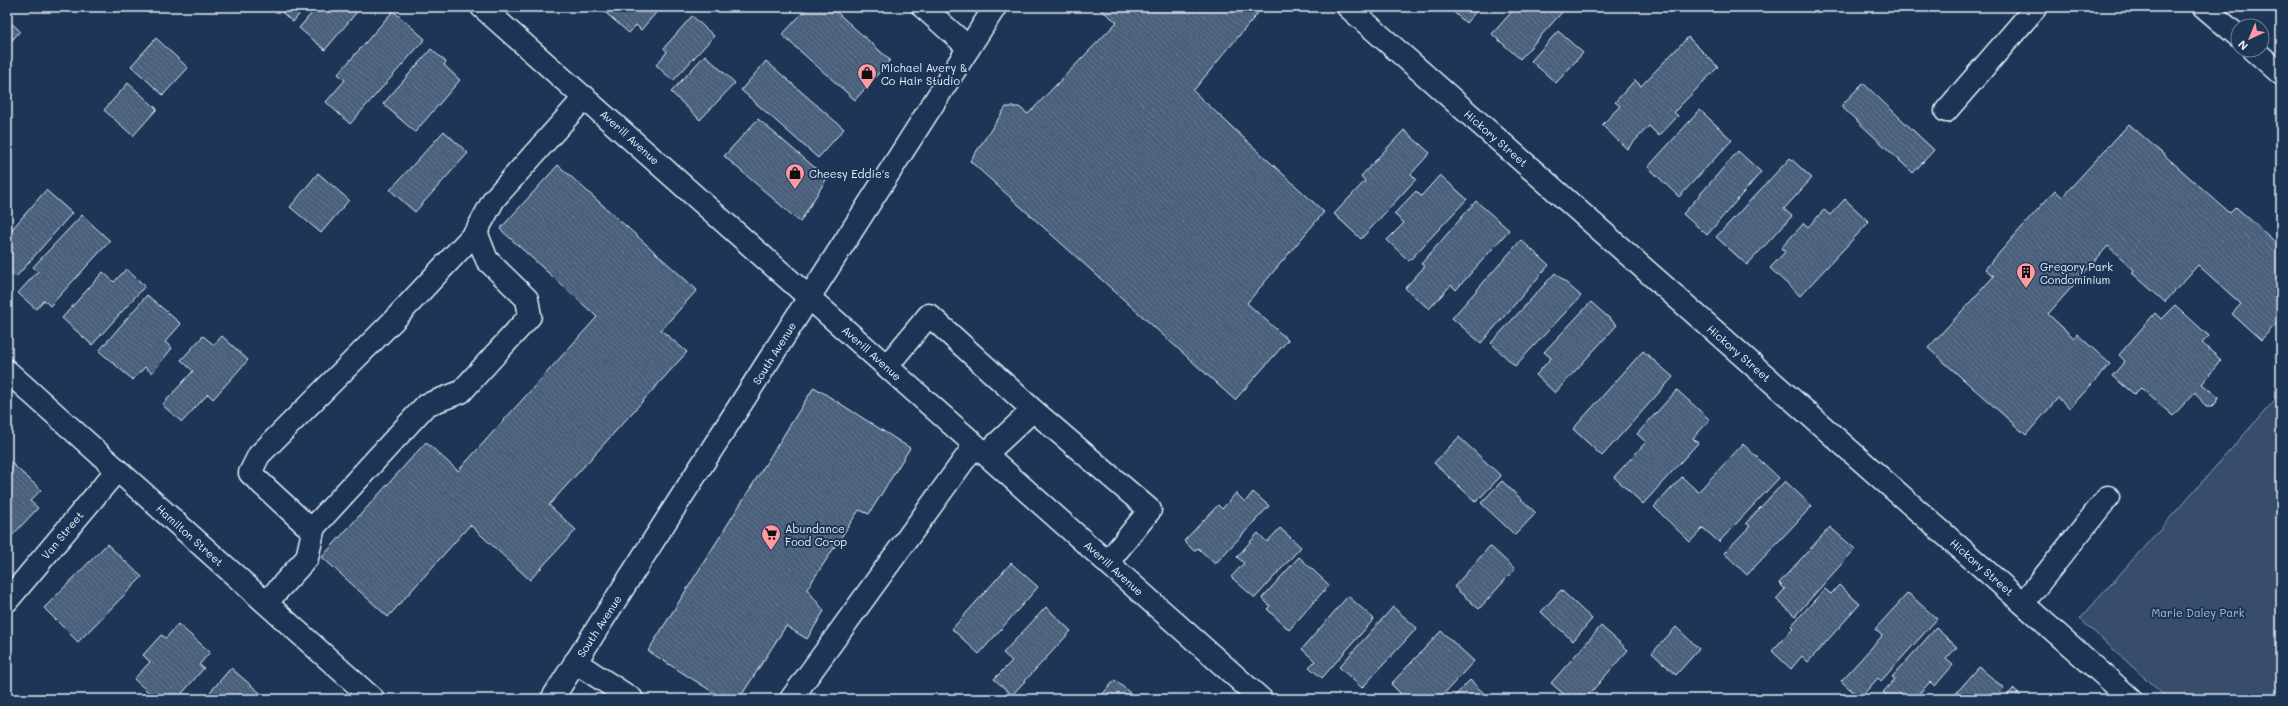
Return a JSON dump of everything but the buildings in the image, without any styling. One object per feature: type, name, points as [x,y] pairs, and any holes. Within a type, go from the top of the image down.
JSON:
[{"type":"street","name":"Averill Avenue","points":[[482,7],[1261,699]]},
{"type":"street","points":[[923,7],[969,48]]},
{"type":"street","name":"South Avenue","points":[[552,699],[995,7]]},
{"type":"street","name":"Hickory Street","points":[[1348,7],[2131,699]]},
{"type":"street","points":[[1946,111],[2036,7]]},
{"type":"street","points":[[2204,7],[2230,29]]},
{"type":"street","points":[[2263,58],[2281,74]]},
{"type":"street","points":[[314,527],[305,524],[250,473],[259,455],[392,322],[476,232],[494,199],[585,97]]},
{"type":"street","points":[[266,603],[308,558],[314,527],[426,405],[461,392],[530,316],[527,299],[487,260],[476,232]]},
{"type":"street","points":[[887,366],[929,314],[1033,410],[1150,510],[1107,563]]},
{"type":"street","name":"Hamilton Street","points":[[7,371],[373,699]]},
{"type":"street","points":[[791,699],[980,449],[1033,410]]},
{"type":"street","name":"Van Street","points":[[7,601],[118,470]]},
{"type":"street","points":[[2023,603],[2108,498]]},
{"type":"street","points":[[575,662],[632,699]]},
{"type":"green space","name":"Marie Daley Park","points":[[2281,393],[2281,699],[2168,699],[2080,619]]},
{"type":"place","name":"Michael Avery & Co Hair Studio","points":[[867,90]]},
{"type":"place","name":"Cheesy Eddie's","points":[[795,190]]},
{"type":"place","name":"Gregory Park Condominium","points":[[2026,289]]},
{"type":"place","name":"Abundance Food Co-op","points":[[771,551]]}]
